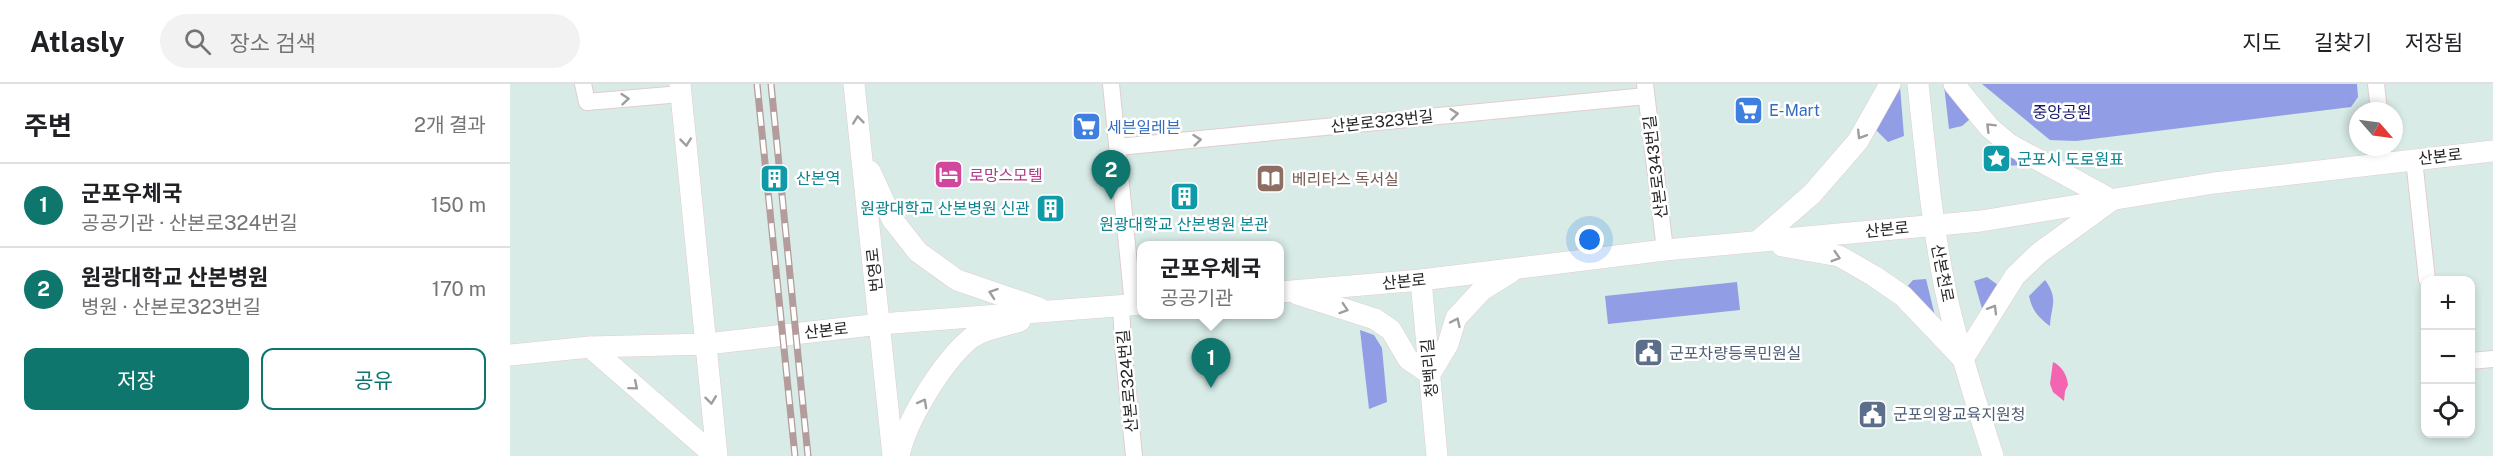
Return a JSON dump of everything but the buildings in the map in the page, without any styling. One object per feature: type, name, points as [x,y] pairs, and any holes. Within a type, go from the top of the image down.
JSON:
[{"type":"street","points":[[583,84],[587,102],[681,89],[716,456]]},
{"type":"street","name":"번영로","points":[[854,84],[893,456]]},
{"type":"street","points":[[1111,84],[1132,305]]},
{"type":"street","points":[[1758,241],[1812,194],[1858,141],[1890,84]]},
{"type":"street","name":"산본천로","points":[[1918,84],[1933,225],[1948,304],[1993,456]]},
{"type":"street","points":[[1758,241],[1839,256],[1874,276],[1903,297],[1963,360],[2015,276],[2039,253],[2112,200],[2009,144],[1989,126],[1954,84]]},
{"type":"street","points":[[2376,84],[2378,102]]},
{"type":"street","name":"산본로323번길","points":[[1118,147],[1646,90]]},
{"type":"street","name":"산본로343번길","points":[[1646,90],[1665,250]]},
{"type":"street","name":"산본로","points":[[2395,156],[2414,159],[2493,151]]},
{"type":"street","points":[[862,153],[892,219],[918,252],[957,280],[1048,311]]},
{"type":"street","name":"산본로","points":[[1284,292],[1421,280],[1665,250],[1982,220],[2371,156]]},
{"type":"street","points":[[2414,159],[2427,276]]},
{"type":"street","points":[[1284,292],[1375,318],[1391,330],[1408,359],[1430,374],[1448,344],[1456,318],[1482,290],[1517,268]]},
{"type":"street","name":"청백리길","points":[[1421,280],[1437,456]]},
{"type":"street","name":"산본로","points":[[510,355],[590,347],[707,344],[879,324],[1132,305]]},
{"type":"street","name":"산본로324번길","points":[[1132,305],[1123,346],[1134,456]]},
{"type":"street","points":[[899,456],[901,446],[915,416],[935,381],[973,337],[1048,311]]},
{"type":"street","points":[[590,347],[716,456]]},
{"type":"street","points":[[2475,361],[2493,359]]},
{"type":"green space","name":"중앙공원","points":[[1982,84],[2357,84],[2358,97],[2354,102],[2349,102],[2349,107],[2076,141],[2050,140]]},
{"type":"green space","points":[[1944,85],[1970,119],[1962,126],[1949,129]]},
{"type":"green space","points":[[1900,87],[1904,136],[1888,142],[1876,130]]},
{"type":"green space","points":[[1999,145],[2033,165],[1992,166],[1992,155]]},
{"type":"green space","points":[[1987,277],[1998,285],[1983,312],[1974,281]]},
{"type":"green space","points":[[1926,279],[1935,316],[1905,289],[1913,280]]},
{"type":"green space","points":[[2045,280],[2053,298],[2050,326],[2036,313],[2029,296]]},
{"type":"green space","points":[[1737,282],[1740,310],[1608,324],[1605,296]]},
{"type":"green space","points":[[1360,330],[1374,335],[1382,348],[1387,402],[1369,409]]},
{"type":"shaded area","points":[[2053,362],[2064,371],[2068,385],[2064,401],[2053,392],[2050,384]]},
{"type":"railway","points":[[757,84],[795,456]]},
{"type":"railway","points":[[771,84],[808,456]]},
{"type":"place","name":"E-Mart","points":[[1748,110]]},
{"type":"place","name":"세븐일레븐","points":[[1086,127]]},
{"type":"place","name":"군포시 도로원표","points":[[1996,159]]},
{"type":"place","name":"로망스모텔","points":[[948,175]]},
{"type":"place","name":"산본역","points":[[775,178]]},
{"type":"place","name":"베리타스 독서실","points":[[1271,179]]},
{"type":"place","name":"원광대학교 산본병원 본관","points":[[1184,196]]},
{"type":"place","name":"원광대학교 산본병원","points":[[1111,200]]},
{"type":"place","name":"원광대학교 산본병원 신관","points":[[1051,208]]},
{"type":"place","name":"군포차량등록민원실","points":[[1648,353]]},
{"type":"place","name":"군포우체국","points":[[1211,388]]},
{"type":"place","name":"군포의왕교육지원청","points":[[1872,414]]}]
